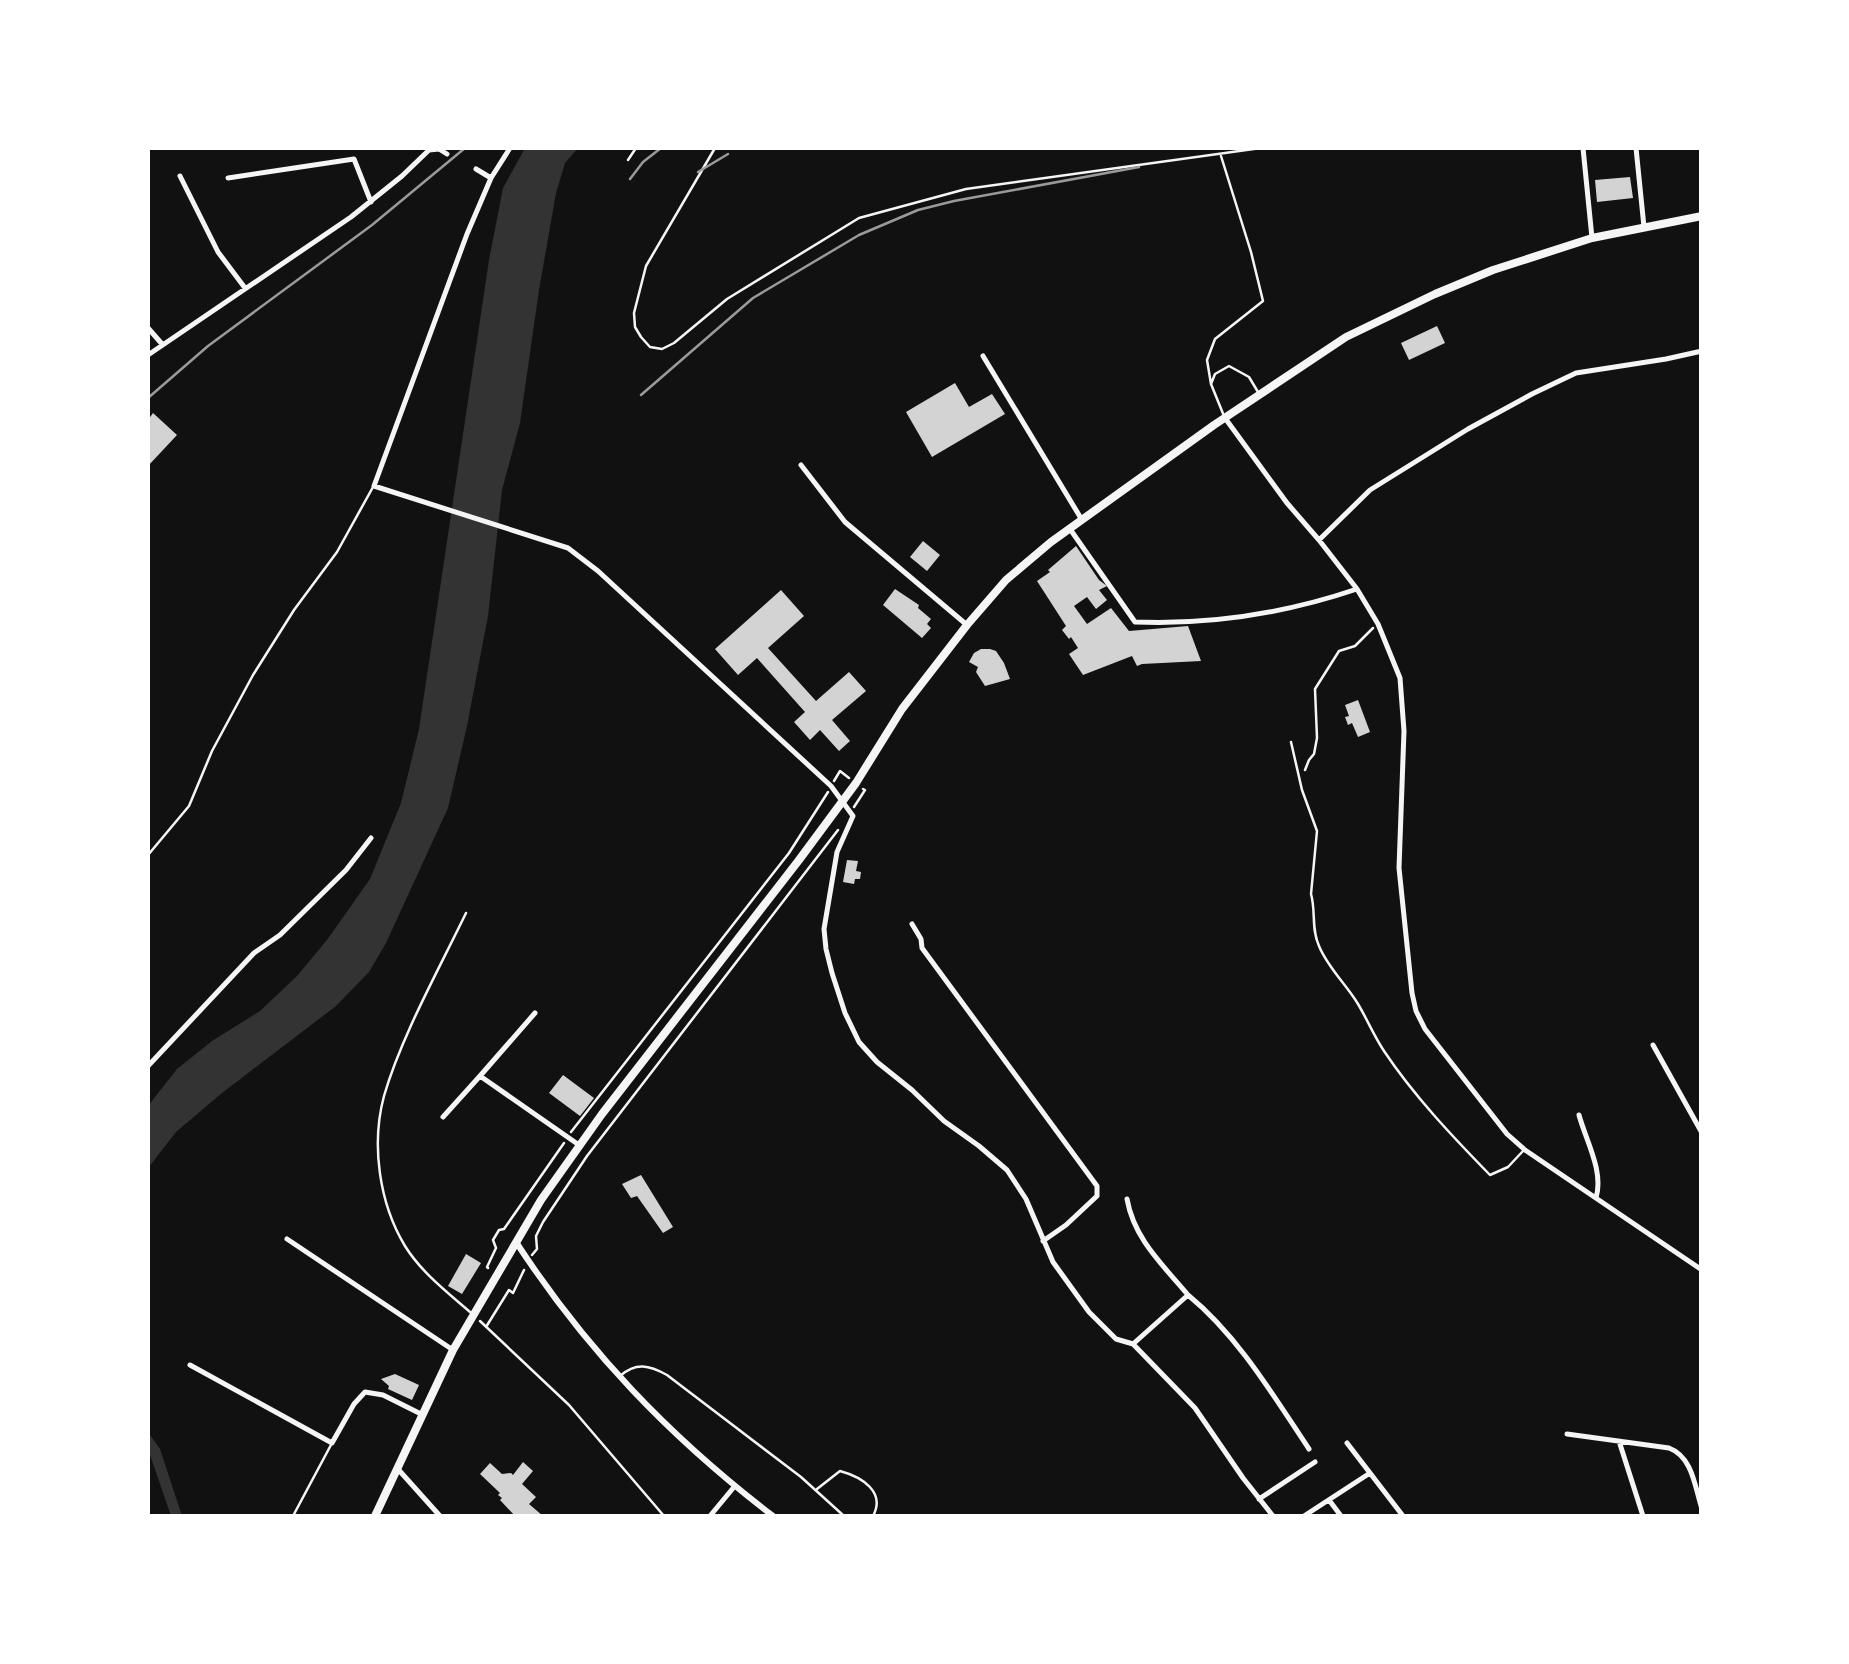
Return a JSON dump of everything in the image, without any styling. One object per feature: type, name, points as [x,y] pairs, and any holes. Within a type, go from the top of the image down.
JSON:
[{"type":"main road","points":[[375,1516],[453,1350],[541,1200],[843,800],[902,709],[1006,580],[1070,528],[1346,337],[1492,270],[1592,238],[1702,216]]},
{"type":"main road","points":[[516,1242],[566,1314],[619,1377],[734,1487],[773,1516]]},
{"type":"street","points":[[510,148],[491,178],[444,292],[374,486],[568,548],[598,571],[831,786],[853,816],[833,870],[824,929],[826,949],[844,1014],[859,1042],[944,1121],[1007,1170],[1026,1199],[1053,1262],[1089,1312],[1116,1338],[1133,1344],[1195,1408],[1273,1516]]},
{"type":"street","points":[[1583,148],[1592,238]]},
{"type":"street","points":[[1636,148],[1644,227]]},
{"type":"street","points":[[148,356],[371,202],[430,150],[440,149],[447,154]]},
{"type":"street","points":[[228,178],[354,160],[371,202]]},
{"type":"street","points":[[476,169],[491,178]]},
{"type":"street","points":[[180,176],[218,252],[245,288]]},
{"type":"street","points":[[148,328],[162,344]]},
{"type":"street","points":[[1319,540],[1370,490],[1532,394],[1576,373],[1702,351]]},
{"type":"street","points":[[983,356],[1082,520]]},
{"type":"street","points":[[1225,418],[1286,503],[1357,589],[1378,624],[1400,678],[1404,731],[1399,868],[1416,1011],[1425,1030],[1506,1134],[1524,1150],[1702,1270]]},
{"type":"street","points":[[801,465],[845,522],[968,625]]},
{"type":"street","points":[[1070,528],[1135,622],[1268,614],[1357,589]]},
{"type":"street","points":[[148,1066],[254,953],[280,936],[346,870],[371,838]]},
{"type":"street","points":[[912,924],[922,948],[1097,1186],[1097,1196],[1043,1241]]},
{"type":"street","points":[[443,1117],[534,1013]]},
{"type":"street","points":[[1653,1045],[1702,1132]]},
{"type":"street","points":[[480,1076],[579,1146]]},
{"type":"street","points":[[1579,1114],[1598,1173],[1596,1198]]},
{"type":"street","points":[[1127,1200],[1139,1236],[1188,1296],[1210,1313],[1262,1379],[1309,1449]]},
{"type":"street","points":[[287,1239],[453,1350]]},
{"type":"street","points":[[1133,1344],[1188,1296]]},
{"type":"street","points":[[190,1365],[332,1443],[354,1404],[366,1392],[383,1394],[421,1414]]},
{"type":"street","points":[[1566,1434],[1678,1452],[1689,1465],[1702,1510]]},
{"type":"street","points":[[1619,1441],[1643,1516]]},
{"type":"street","points":[[1347,1443],[1403,1516]]},
{"type":"street","points":[[1260,1499],[1315,1462]]},
{"type":"street","points":[[397,1468],[440,1516]]},
{"type":"street","points":[[1304,1516],[1370,1473]]},
{"type":"street","points":[[710,1516],[734,1487]]},
{"type":"street","points":[[1329,1500],[1341,1516]]},
{"type":"lane","points":[[628,160],[636,148]]},
{"type":"lane","points":[[716,148],[646,266],[634,313],[635,327],[650,347],[662,349],[674,342],[727,299],[858,218],[966,189],[1261,148]]},
{"type":"lane","points":[[1220,154],[1262,300],[1215,339],[1207,360],[1211,384],[1225,418]]},
{"type":"lane","points":[[1211,384],[1215,374],[1230,366],[1249,377],[1259,394]]},
{"type":"lane","points":[[148,855],[189,806],[212,751],[253,675],[336,552],[374,486]]},
{"type":"lane","points":[[1291,742],[1317,832],[1311,894],[1313,929],[1328,964],[1357,1002],[1380,1046],[1406,1082],[1490,1175],[1508,1167],[1524,1150]]},
{"type":"lane","points":[[466,913],[384,1096],[379,1166],[390,1209],[406,1247],[445,1291],[474,1315]]},
{"type":"lane","points":[[619,1377],[639,1365],[666,1374],[844,1516]]},
{"type":"lane","points":[[293,1516],[332,1443]]},
{"type":"lane","points":[[816,1490],[840,1471],[856,1475],[878,1498],[873,1516]]},
{"type":"path","points":[[1302,790],[1306,765],[1314,754],[1315,689],[1339,651],[1355,646],[1378,624]]},
{"type":"path","points":[[496,1275],[487,1266],[496,1248],[493,1240],[790,854],[831,786]]},
{"type":"path","points":[[851,811],[865,790]]},
{"type":"path","points":[[664,1516],[570,1405],[486,1326],[509,1290],[513,1293],[536,1248],[536,1236],[543,1222],[587,1156],[840,827]]},
{"type":"shaded area","points":[[525,148],[578,148],[565,163],[556,193],[520,423],[502,490],[488,616],[448,808],[369,972],[336,1006],[176,1132],[148,1168],[148,1106],[177,1069],[260,1011],[297,976],[370,879],[401,803],[419,729],[489,260],[503,188]]},
{"type":"shaded area","points":[[148,1432],[160,1449],[182,1516],[171,1516],[148,1449]]},
{"type":"building","points":[[1630,177],[1633,198],[1597,202],[1595,180]]},
{"type":"building","points":[[1437,326],[1445,343],[1409,360],[1401,343]]},
{"type":"building","points":[[955,383],[969,407],[992,394],[1005,414],[932,457],[906,412]]},
{"type":"building","points":[[153,413],[177,435],[148,466],[148,420]]},
{"type":"building","points":[[923,541],[940,555],[927,571],[910,557]]},
{"type":"building","points":[[1076,546],[1107,586],[1099,590],[1107,600],[1096,609],[1087,597],[1074,606],[1087,624],[1111,608],[1129,631],[1188,626],[1201,661],[1137,666],[1132,656],[1083,675],[1069,654],[1078,648],[1062,630],[1066,626],[1037,581]]},
{"type":"building","points":[[895,589],[919,605],[931,619],[927,624],[931,628],[922,638],[883,605]]},
{"type":"building","points":[[781,590],[804,616],[768,648],[816,701],[849,672],[866,691],[832,720],[850,741],[839,751],[820,730],[810,740],[794,722],[805,712],[757,658],[738,675],[715,649]]},
{"type":"building","points":[[981,649],[996,651],[1010,679],[985,686],[976,672],[978,667],[969,662]]},
{"type":"building","points":[[1358,700],[1370,732],[1358,737],[1352,723],[1348,725],[1345,705]]},
{"type":"building","points":[[847,860],[858,861],[856,871],[861,872],[860,879],[855,879],[854,884],[843,882]]},
{"type":"building","points":[[563,1075],[594,1098],[580,1116],[549,1093]]},
{"type":"building","points":[[641,1175],[673,1227],[663,1233],[637,1196],[631,1198],[622,1184]]},
{"type":"building","points":[[466,1254],[481,1263],[462,1294],[448,1286]]},
{"type":"building","points":[[395,1374],[419,1385],[412,1400],[388,1389],[381,1379]]},
{"type":"building","points":[[523,1462],[533,1471],[522,1484],[536,1497],[529,1504],[543,1516],[515,1516],[500,1500],[500,1493],[480,1474],[490,1463],[502,1474],[513,1475]]},
{"type":"railway","points":[[148,398],[208,346],[372,225],[465,148]]},
{"type":"railway","points":[[630,179],[661,148]]},
{"type":"railway","points":[[698,172],[728,154]]},
{"type":"railway","points":[[641,395],[753,298],[859,235],[918,210],[954,201],[1139,167]]}]
